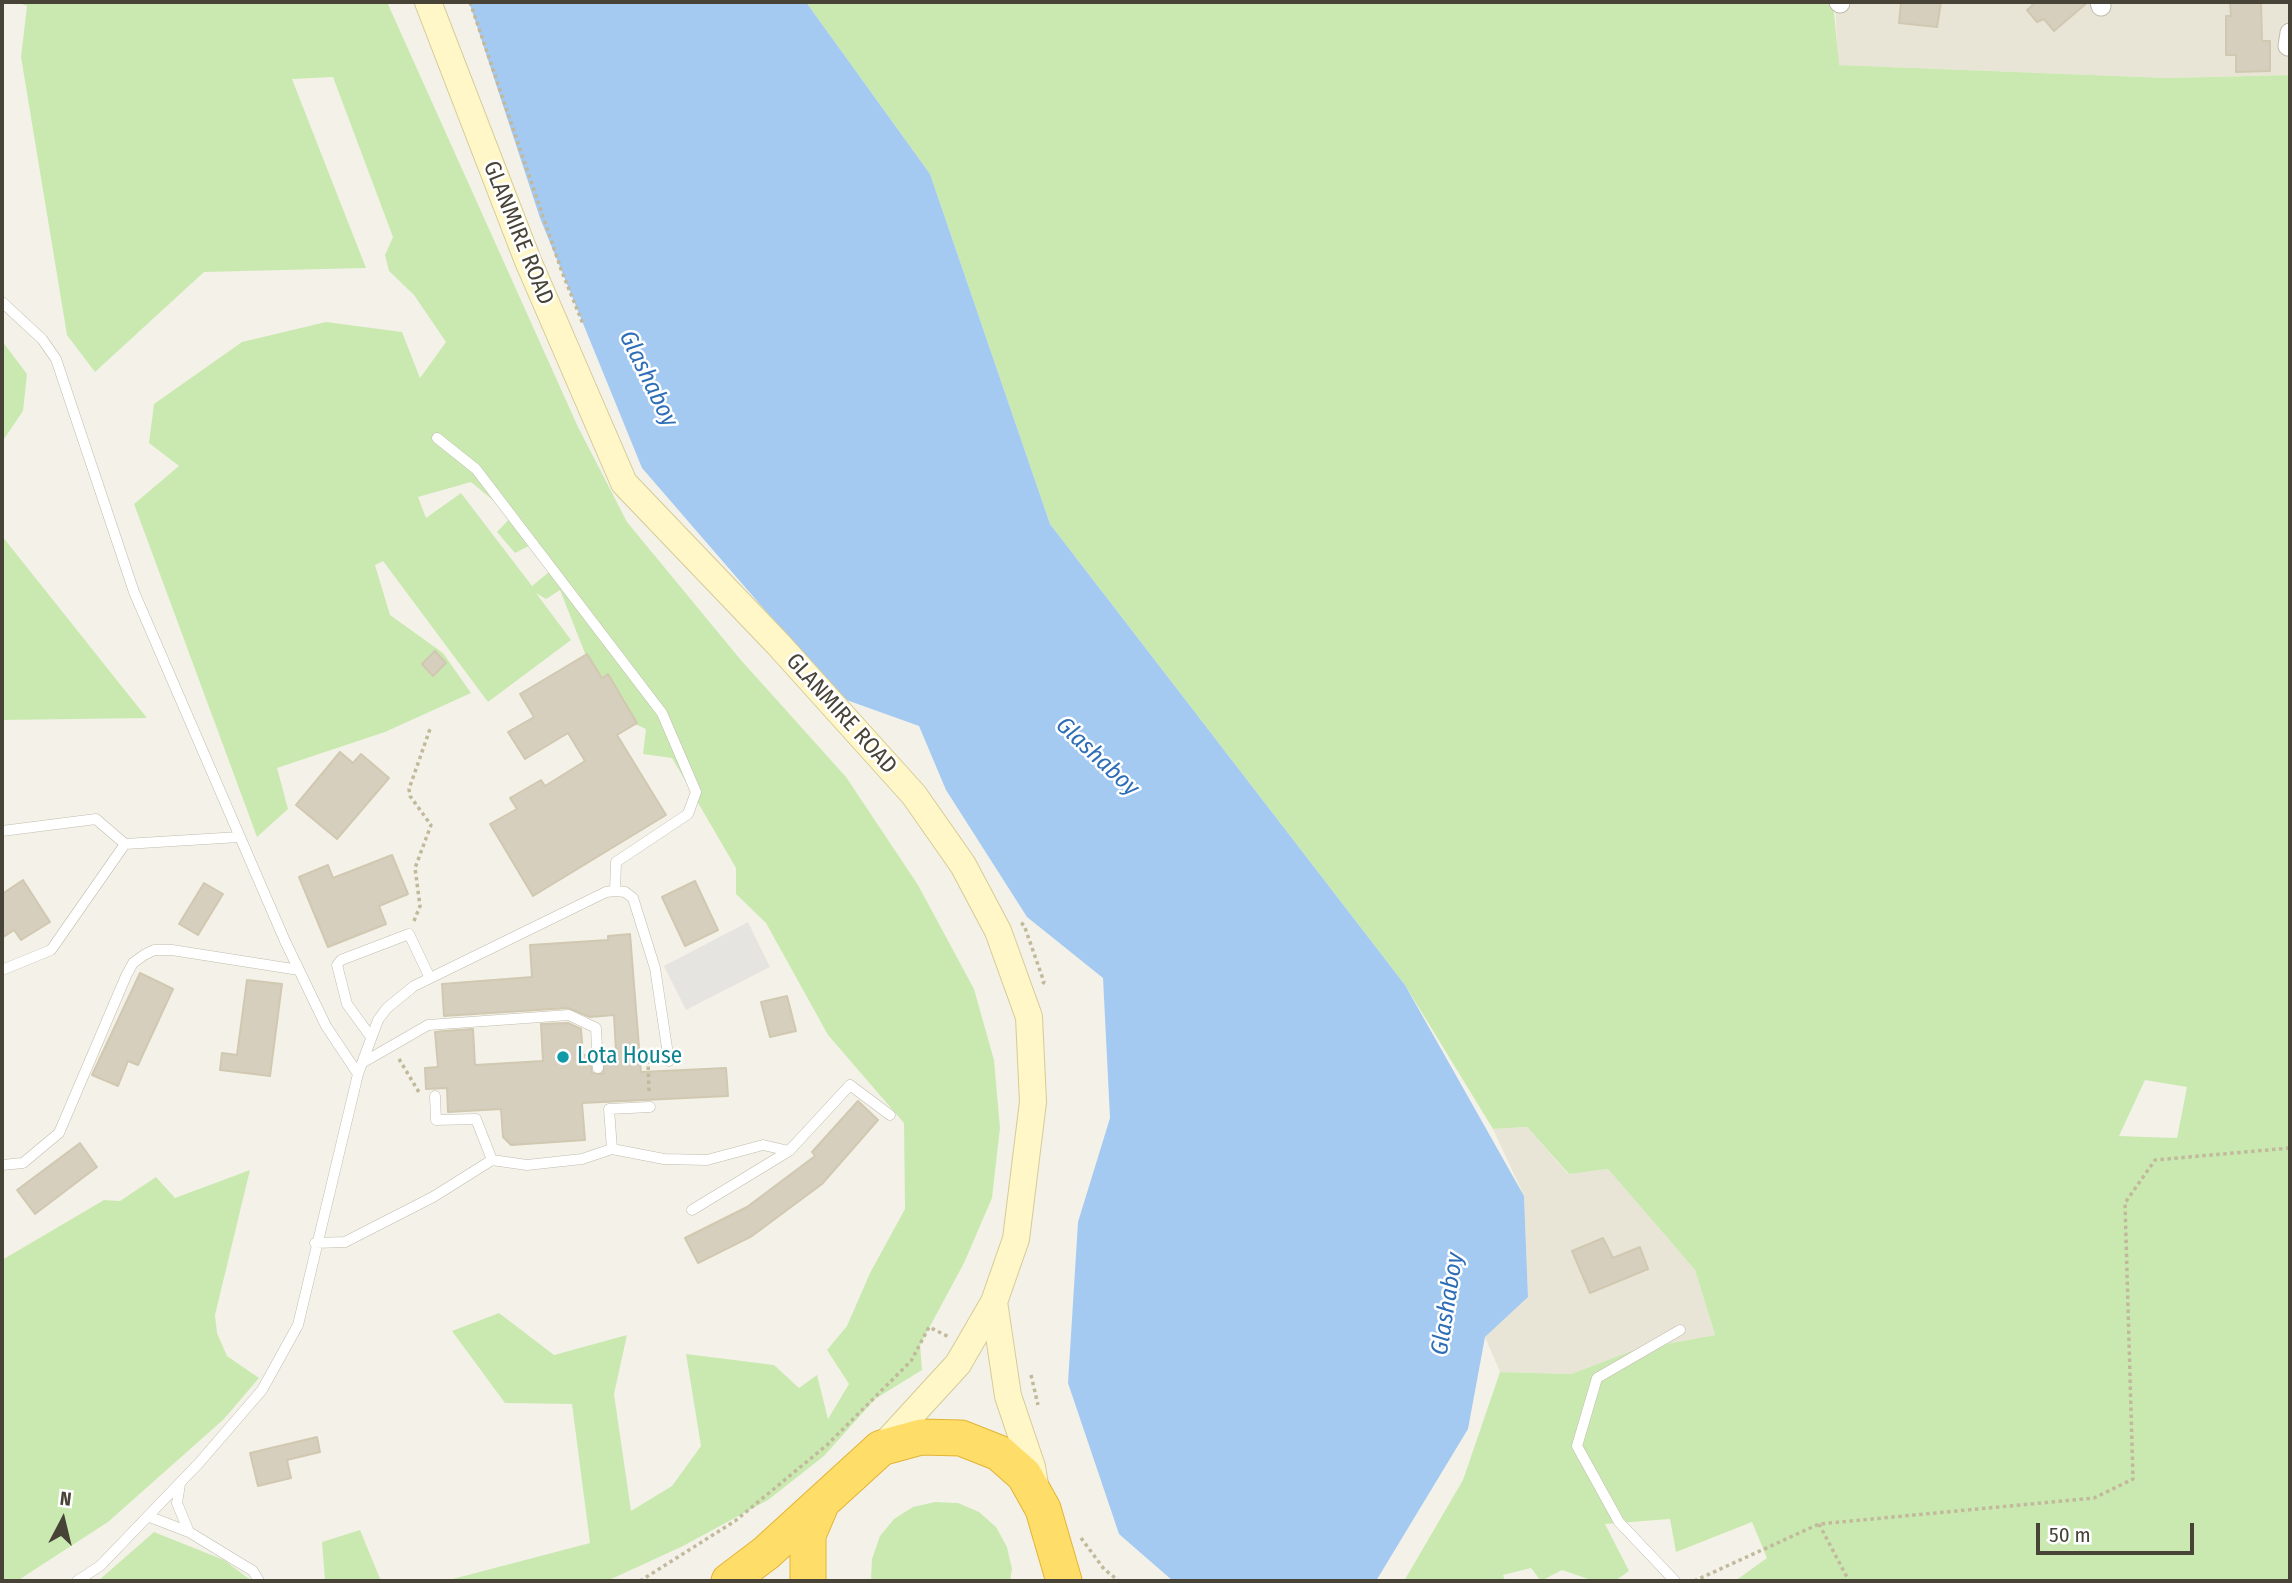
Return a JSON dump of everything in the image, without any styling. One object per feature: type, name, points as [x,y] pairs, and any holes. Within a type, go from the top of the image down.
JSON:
[{"type":"highway","points":[[729,1581],[822,1504],[881,1448],[921,1437],[961,1438],[999,1453],[1024,1475],[1038,1499],[1053,1535],[1065,1581]]},
{"type":"highway","points":[[808,1581],[808,1535],[822,1504]]},
{"type":"highway","points":[[1053,1535],[1088,1581]]},
{"type":"main road","name":"GLANMIRE ROAD","points":[[428,2],[528,261],[624,483],[778,644],[914,795],[963,865],[998,931],[1029,1017],[1033,1102],[1016,1238],[994,1302],[945,1382],[881,1448]]},
{"type":"main road","points":[[994,1302],[1008,1396],[1032,1467],[1038,1499]]},
{"type":"lane","points":[[2,302],[42,339],[56,359],[134,592],[299,970],[326,1026],[358,1074]]},
{"type":"lane","points":[[437,438],[476,469],[662,713],[696,792],[688,814],[616,862],[615,891]]},
{"type":"lane","points":[[2,831],[96,819],[125,844],[239,837]]},
{"type":"lane","points":[[2,970],[51,950],[125,844]]},
{"type":"lane","points":[[77,1581],[100,1566],[180,1483],[268,1380],[298,1325],[358,1074],[371,1037],[387,1008],[429,976],[606,892],[625,892],[633,898],[661,995],[669,1061]]},
{"type":"lane","points":[[371,1037],[347,1004],[337,965],[341,960],[409,934],[429,976]]},
{"type":"lane","points":[[2,1165],[23,1163],[59,1133],[132,963],[144,955],[154,950],[172,950],[299,970]]},
{"type":"lane","points":[[362,1063],[428,1025],[569,1015],[596,1028],[598,1068]]},
{"type":"lane","points":[[692,1210],[789,1151],[849,1085],[890,1115]]},
{"type":"lane","points":[[435,1096],[436,1120],[476,1119],[492,1160]]},
{"type":"lane","points":[[612,1149],[609,1109],[650,1107]]},
{"type":"lane","points":[[316,1243],[345,1242],[433,1197],[492,1160],[527,1166],[582,1159],[612,1149],[663,1159],[707,1160],[763,1145],[789,1151]]},
{"type":"lane","points":[[1675,1581],[1619,1522],[1577,1446],[1597,1378],[1680,1330]]},
{"type":"lane","points":[[180,1483],[177,1503],[189,1532]]},
{"type":"lane","points":[[150,1517],[189,1532],[253,1571],[259,1581]]},
{"type":"path","points":[[470,2],[562,272],[588,336]]},
{"type":"path","points":[[409,934],[420,906],[415,868],[431,825],[410,796],[409,789],[430,729]]},
{"type":"path","points":[[391,1045],[422,1096],[435,1096]]},
{"type":"path","points":[[650,1107],[648,1062],[669,1061]]},
{"type":"path","points":[[1694,1581],[1819,1524],[2094,1498],[2133,1479],[2124,1203],[2155,1160],[2290,1148]]},
{"type":"path","points":[[640,1581],[735,1521],[827,1446],[911,1361],[929,1327],[958,1342]]},
{"type":"path","points":[[1034,1387],[1038,1405]]},
{"type":"path","points":[[1819,1524],[1849,1581]]},
{"type":"shaded area","points":[[1835,2],[2290,2],[2290,75],[2167,78],[1838,65]]},
{"type":"shaded area","points":[[748,922],[770,967],[686,1010],[664,966]]},
{"type":"shaded area","points":[[1527,1127],[1568,1174],[1608,1169],[1695,1270],[1715,1335],[1634,1350],[1571,1374],[1500,1372],[1485,1337],[1528,1296],[1524,1196],[1493,1129]]},
{"type":"green space","points":[[17,2],[387,2],[578,427],[627,522],[740,659],[846,777],[918,885],[974,989],[994,1060],[1000,1128],[992,1198],[964,1263],[920,1345],[922,1370],[875,1399],[824,1456],[768,1500],[683,1546],[607,1581],[445,1581],[590,1543],[572,1404],[505,1403],[452,1331],[499,1313],[554,1355],[627,1335],[614,1394],[631,1511],[672,1486],[701,1446],[686,1354],[774,1365],[799,1388],[817,1375],[828,1419],[849,1384],[827,1350],[847,1326],[870,1273],[905,1209],[904,1123],[828,1035],[766,923],[736,894],[736,868],[672,758],[643,754],[646,729],[619,717],[625,700],[588,661],[560,590],[546,599],[536,593],[571,640],[488,702],[383,561],[375,565],[390,615],[443,653],[471,693],[385,732],[277,768],[288,809],[257,837],[134,504],[179,466],[149,443],[154,404],[242,342],[326,322],[402,332],[420,378],[446,342],[414,295],[389,271],[385,255],[393,237],[333,77],[292,79],[366,268],[204,272],[95,372],[67,335],[21,57],[27,6]],"holes":[[[471,482],[512,516],[497,532],[515,553],[537,542],[549,572],[532,586],[461,493],[426,518],[418,497]]]},
{"type":"green space","points":[[806,2],[1833,2],[1839,65],[2167,78],[2290,75],[2290,1581],[1735,1581],[1767,1558],[1752,1522],[1676,1552],[1670,1519],[1605,1524],[1629,1571],[1615,1581],[1594,1581],[1562,1570],[1541,1581],[1531,1568],[1503,1575],[1505,1581],[1404,1581],[1463,1480],[1500,1372],[1571,1374],[1634,1350],[1715,1335],[1695,1270],[1608,1169],[1569,1174],[1527,1127],[1493,1129],[1405,985],[1050,524],[930,174]],"holes":[[[2145,1080],[2187,1087],[2177,1138],[2119,1136]]]},
{"type":"green space","points":[[2,341],[27,374],[23,411],[2,442]]},
{"type":"green space","points":[[2,536],[147,718],[2,720]]},
{"type":"green space","points":[[250,1170],[215,1315],[217,1333],[227,1356],[259,1378],[224,1419],[108,1522],[17,1581],[2,1581],[2,1260],[104,1200],[120,1201],[156,1177],[175,1198]]},
{"type":"green space","points":[[935,1502],[958,1503],[979,1512],[996,1527],[1007,1547],[1012,1569],[1010,1581],[871,1581],[872,1559],[880,1536],[894,1519],[913,1507]]},
{"type":"green space","points":[[360,1530],[381,1581],[325,1581],[322,1542]]},
{"type":"green space","points":[[154,1532],[224,1560],[252,1581],[98,1581]]},
{"type":"water","name":"Glashaboy","points":[[469,2],[806,2],[930,174],[1050,524],[1405,985],[1524,1196],[1528,1297],[1485,1337],[1468,1429],[1376,1581],[1173,1581],[1119,1534],[1068,1383],[1078,1222],[1110,1118],[1103,978],[1027,917],[946,790],[919,726],[841,698],[642,468],[540,218]]},
{"type":"building","points":[[1901,2],[1941,2],[1937,27],[1899,23]]},
{"type":"building","points":[[2030,2],[2088,2],[2054,31],[2044,19],[2037,22],[2027,10],[2033,5]]},
{"type":"building","points":[[2230,2],[2261,2],[2262,41],[2270,41],[2270,71],[2236,72],[2236,55],[2226,55],[2226,16],[2231,16]]},
{"type":"building","points":[[435,651],[446,663],[433,676],[422,664]]},
{"type":"building","points":[[587,654],[602,678],[608,674],[637,723],[617,735],[666,815],[533,896],[490,824],[517,809],[510,798],[541,780],[545,786],[585,761],[568,733],[525,759],[508,732],[534,717],[520,694]]},
{"type":"building","points":[[340,752],[353,763],[361,754],[389,778],[337,839],[296,805]]},
{"type":"building","points":[[392,855],[408,894],[379,906],[386,924],[328,947],[299,877],[328,865],[333,878]]},
{"type":"building","points":[[23,880],[50,922],[21,940],[14,930],[2,938],[2,894]]},
{"type":"building","points":[[695,881],[718,930],[685,946],[662,897]]},
{"type":"building","points":[[204,883],[223,894],[198,935],[179,924]]},
{"type":"building","name":"Lota House","points":[[630,934],[641,1072],[726,1068],[728,1096],[582,1103],[585,1140],[511,1145],[503,1137],[501,1109],[448,1112],[447,1088],[426,1089],[425,1068],[438,1067],[435,1032],[445,1031],[473,1029],[475,1065],[543,1061],[541,1024],[568,1023],[581,1029],[583,1055],[590,1055],[592,1073],[603,1074],[605,1053],[616,1052],[614,1015],[590,1017],[568,1008],[444,1016],[442,984],[532,977],[530,945],[608,940],[608,936]]},
{"type":"building","points":[[140,973],[173,989],[138,1065],[128,1061],[118,1086],[92,1075]]},
{"type":"building","points":[[247,980],[282,984],[270,1076],[220,1070],[222,1053],[237,1055]]},
{"type":"building","points":[[787,996],[796,1031],[770,1037],[761,1002]]},
{"type":"building","points":[[858,1101],[878,1120],[822,1184],[752,1236],[698,1263],[685,1238],[747,1207],[815,1156],[812,1152]]},
{"type":"building","points":[[80,1143],[97,1167],[35,1214],[17,1190]]},
{"type":"building","points":[[1603,1238],[1613,1258],[1640,1247],[1648,1269],[1590,1293],[1572,1251]]},
{"type":"building","points":[[317,1437],[320,1452],[287,1460],[291,1478],[258,1486],[250,1453]]},
{"type":"place","name":"Lota House","points":[[563,1057]]}]
